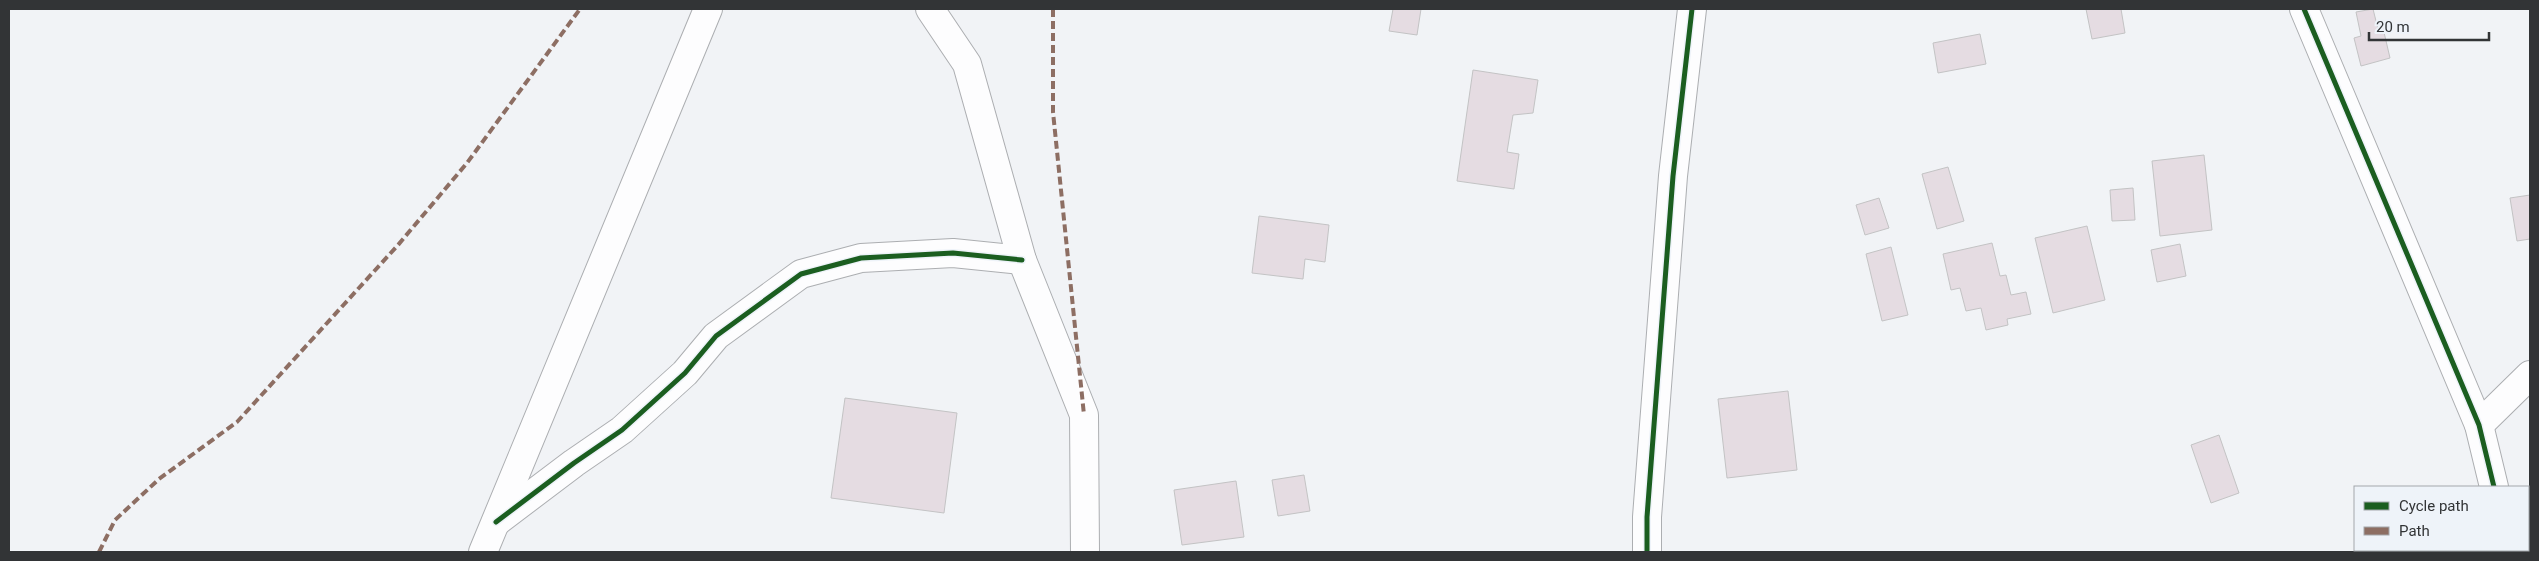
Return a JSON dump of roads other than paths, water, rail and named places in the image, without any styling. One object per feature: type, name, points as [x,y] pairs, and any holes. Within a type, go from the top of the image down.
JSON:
[{"type":"street","points":[[482,552],[708,9]]},
{"type":"street","points":[[930,9],[967,64],[1022,260],[1084,415],[1085,552]]},
{"type":"street","points":[[1647,552],[1647,517],[1673,176],[1692,9]]},
{"type":"street","points":[[2304,9],[2479,425],[2494,486]]},
{"type":"street","points":[[496,522],[574,463],[622,430],[685,373],[716,336],[801,274],[861,258],[953,253],[1022,260]]},
{"type":"street","points":[[2479,425],[2530,374]]}]
